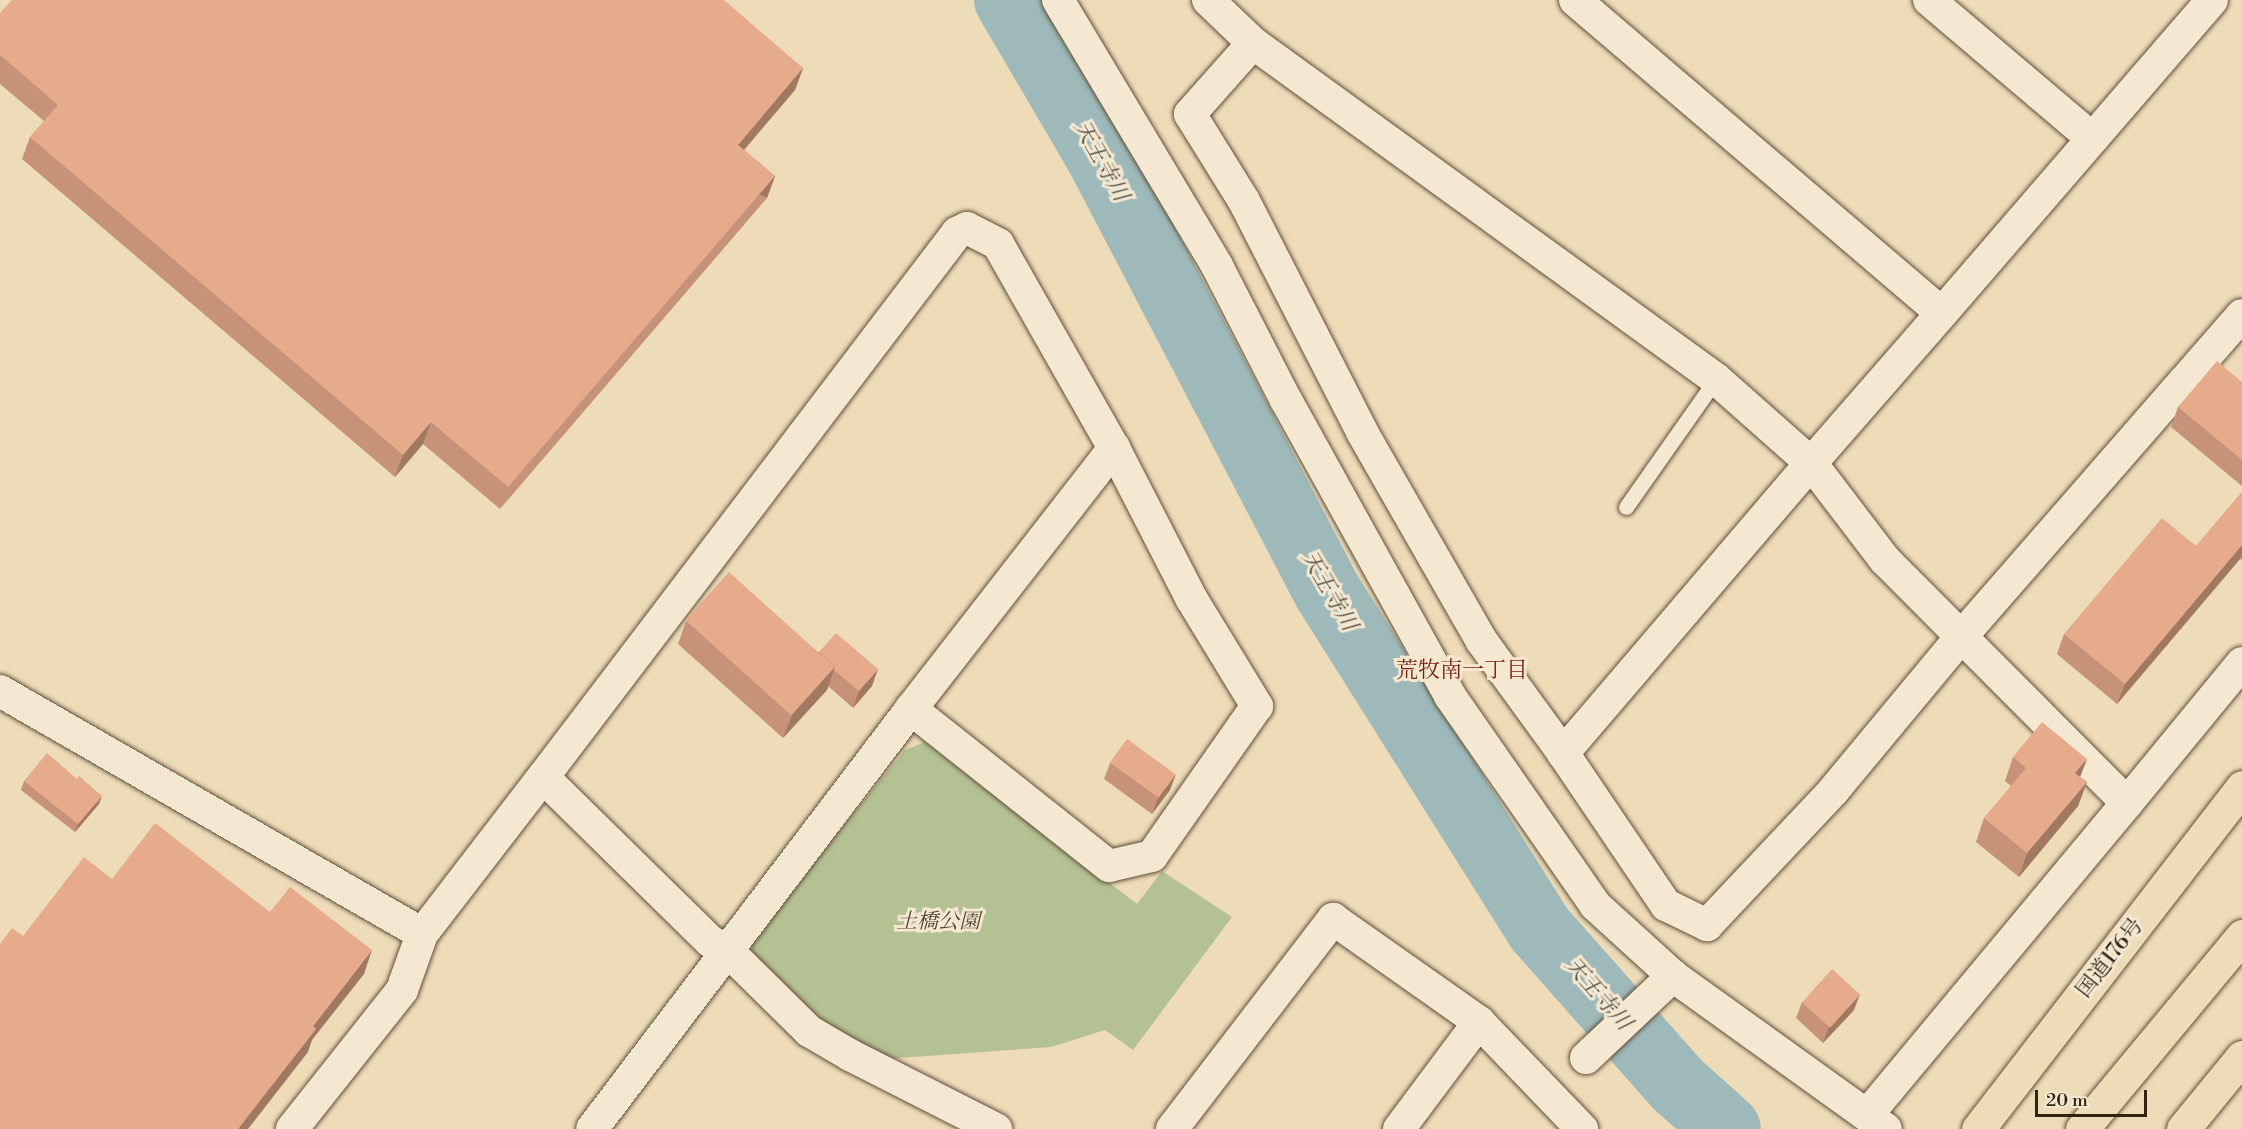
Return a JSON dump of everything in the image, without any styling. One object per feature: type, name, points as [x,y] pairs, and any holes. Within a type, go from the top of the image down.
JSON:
[{"type":"highway","name":"国道176号","points":[[1978,1129],[2242,787]]},
{"type":"highway","points":[[2082,1129],[2242,936]]},
{"type":"highway","points":[[2183,1129],[2242,1057]]},
{"type":"street","points":[[1058,0],[1217,266],[1286,400],[1450,696],[1595,905],[1667,983],[1877,1121],[2127,803],[2242,663]]},
{"type":"street","points":[[1208,0],[1253,43],[1716,379],[1811,463],[1885,560],[2127,803]]},
{"type":"street","points":[[1575,0],[1942,313]]},
{"type":"street","points":[[1929,0],[2092,138]]},
{"type":"street","points":[[1563,753],[2212,0]]},
{"type":"street","points":[[1253,43],[1190,114],[1244,201],[1362,432],[1481,640],[1563,753],[1665,905],[1707,924],[1834,790],[1961,637],[2242,315]]},
{"type":"street","points":[[292,1129],[402,990],[422,934],[957,233],[967,228],[998,244],[1114,448],[1191,598],[1257,706],[1152,856],[1109,866],[911,709]]},
{"type":"street","points":[[592,1129],[911,709],[1114,448]]},
{"type":"street","points":[[0,691],[422,934]]},
{"type":"street","points":[[543,777],[710,941],[728,951],[809,1031],[850,1055],[996,1129]]},
{"type":"street","points":[[1172,1129],[1333,919],[1479,1022],[1582,1129]]},
{"type":"street","points":[[1591,1053],[1667,983]]},
{"type":"street","points":[[1399,1129],[1479,1022]]},
{"type":"lane","points":[[1626,507],[1716,379]]},
{"type":"green space","name":"土橋公園","points":[[925,742],[1137,904],[1162,871],[1232,917],[1133,1050],[1105,1030],[1051,1047],[885,1059],[823,1030],[754,960],[751,941],[905,750]]},
{"type":"building","points":[[12,0],[724,0],[803,68],[738,145],[775,176],[508,487],[431,422],[403,455],[30,137],[58,105],[0,55],[0,13]]},
{"type":"building","points":[[2217,361],[2242,382],[2242,460],[2178,407]]},
{"type":"building","points":[[2242,492],[2242,545],[2125,684],[2064,634],[2162,518],[2196,546]]},
{"type":"building","points":[[729,572],[835,667],[791,715],[686,620]]},
{"type":"building","points":[[836,633],[878,669],[859,691],[834,670],[835,667],[819,652]]},
{"type":"building","points":[[2042,722],[2087,759],[2075,773],[2087,782],[2027,853],[1984,818],[2026,768],[2013,757]]},
{"type":"building","points":[[1127,739],[1176,774],[1158,798],[1110,762]]},
{"type":"building","points":[[47,753],[77,779],[79,776],[102,796],[78,824],[24,781]]},
{"type":"building","points":[[155,823],[270,912],[290,887],[372,950],[313,1026],[316,1029],[238,1129],[0,1129],[0,944],[12,928],[23,936],[84,857],[112,879]]},
{"type":"building","points":[[1832,969],[1860,994],[1830,1028],[1802,1002]]},
{"type":"waterway","name":"天王寺川","points":[[1008,0],[1099,155],[1327,591],[1539,928],[1677,1084],[1727,1129]]},
{"type":"district","name":"荒牧南一丁目","points":[[1462,671]]}]
